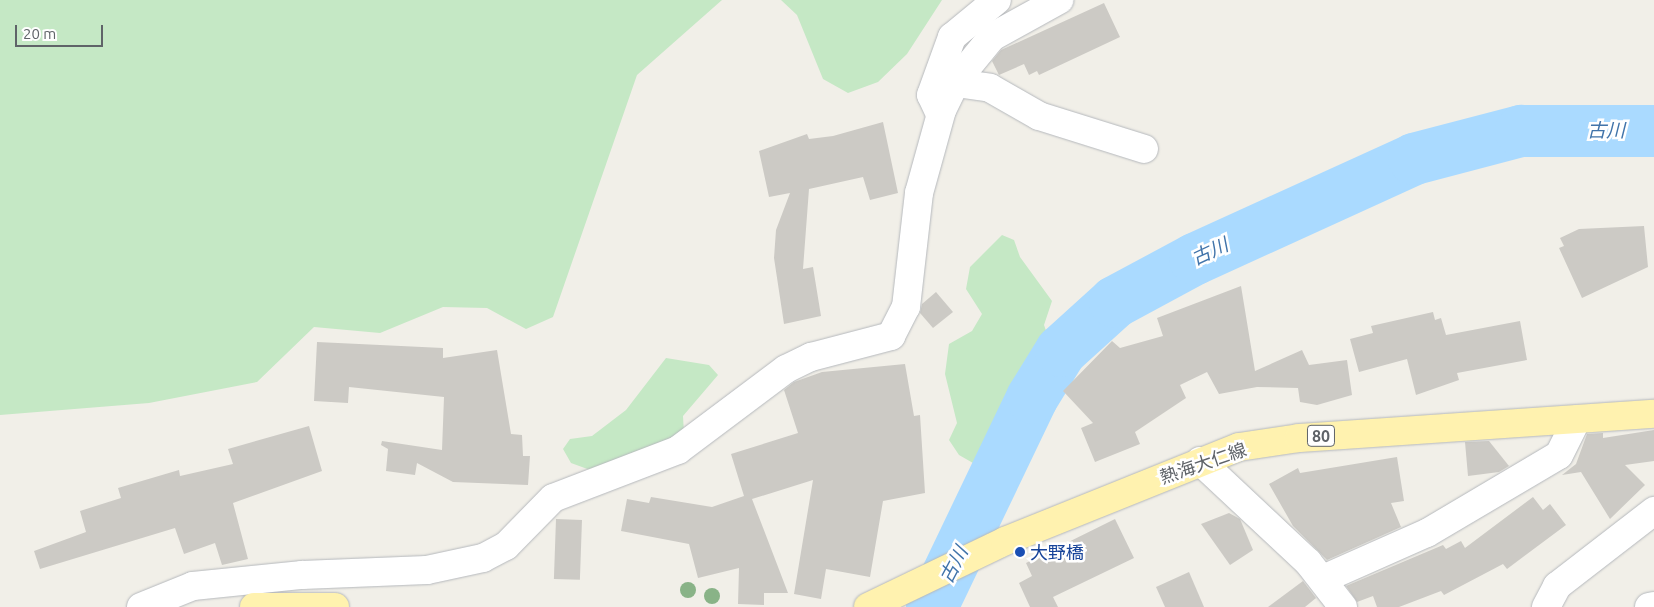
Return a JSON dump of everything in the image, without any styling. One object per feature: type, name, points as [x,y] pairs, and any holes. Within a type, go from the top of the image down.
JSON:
[{"type":"main road","name":"熱海大仁線","points":[[868,607],[914,589],[1005,541],[1200,461],[1239,447],[1299,438],[1654,414]]},
{"type":"main road","points":[[254,607],[335,607]]},
{"type":"street","points":[[940,114],[931,95],[952,36],[997,0]]},
{"type":"street","points":[[141,607],[194,586],[302,575],[427,570],[483,558],[506,546],[553,498],[678,450],[786,369],[811,357],[891,336],[906,307],[919,193],[940,114],[956,83],[992,37],[1059,0]]},
{"type":"street","points":[[956,83],[990,88],[1048,119],[1144,149]]},
{"type":"street","points":[[1323,579],[1427,533],[1559,455],[1577,419]]},
{"type":"street","points":[[1200,461],[1323,579],[1343,607]]},
{"type":"street","points":[[1546,607],[1556,586],[1654,511]]},
{"type":"street","points":[[1649,607],[1654,606]]},
{"type":"green space","points":[[0,0],[722,0],[637,75],[553,317],[526,329],[487,308],[443,307],[380,333],[314,327],[257,382],[149,403],[0,415]]},
{"type":"green space","points":[[781,0],[942,0],[907,54],[878,82],[848,93],[823,79],[797,15]]},
{"type":"green space","points":[[1002,235],[1014,240],[1020,257],[1052,301],[1044,325],[1050,342],[1006,432],[988,461],[973,463],[959,455],[949,440],[957,423],[945,374],[949,344],[972,331],[982,314],[966,289],[970,267]]},
{"type":"green space","points":[[666,358],[709,365],[718,375],[683,416],[684,434],[593,471],[571,463],[563,449],[570,439],[592,436],[626,410]]},
{"type":"building","points":[[1104,3],[1120,37],[1039,75],[1037,71],[1029,75],[1024,64],[999,75],[992,61],[1001,50]]},
{"type":"building","points":[[883,122],[898,193],[870,200],[863,177],[809,189],[803,269],[813,267],[821,316],[784,324],[774,258],[776,230],[790,193],[769,197],[759,151],[807,134],[809,139],[833,136]]},
{"type":"building","points":[[1644,226],[1648,267],[1582,298],[1559,248],[1564,246],[1560,238],[1579,229]]},
{"type":"building","points":[[1241,286],[1255,371],[1302,350],[1309,365],[1347,360],[1352,395],[1317,405],[1300,402],[1298,388],[1257,387],[1219,394],[1207,372],[1180,385],[1186,398],[1135,432],[1140,444],[1095,462],[1081,428],[1093,423],[1063,391],[1112,341],[1120,348],[1163,336],[1157,318]]},
{"type":"building","points":[[936,292],[953,312],[933,328],[920,313],[922,304]]},
{"type":"building","points":[[1433,312],[1435,320],[1441,318],[1446,335],[1520,321],[1527,360],[1457,373],[1459,380],[1416,395],[1407,359],[1359,372],[1350,339],[1373,333],[1371,326]]},
{"type":"building","points":[[317,342],[443,348],[443,358],[497,350],[511,434],[522,435],[523,456],[530,456],[528,485],[453,482],[417,463],[415,475],[386,471],[388,449],[381,445],[382,441],[442,450],[444,397],[349,387],[348,403],[314,401]]},
{"type":"building","points":[[905,364],[914,416],[920,415],[925,493],[883,501],[870,577],[826,569],[821,599],[794,594],[813,480],[752,499],[788,593],[764,593],[764,605],[738,604],[739,568],[698,578],[689,544],[621,531],[627,499],[649,503],[651,497],[712,507],[744,496],[731,454],[798,433],[784,390],[794,382],[822,372]]},
{"type":"building","points":[[309,426],[322,471],[233,503],[248,559],[222,565],[215,543],[184,554],[175,528],[40,569],[34,551],[86,532],[80,511],[121,498],[118,488],[179,470],[180,476],[233,464],[228,449]]},
{"type":"building","points":[[1654,430],[1654,461],[1625,465],[1645,485],[1610,519],[1581,472],[1562,475],[1576,464],[1587,434],[1603,433],[1603,438]]},
{"type":"building","points":[[1489,441],[1509,466],[1499,472],[1468,476],[1465,442]]},
{"type":"building","points":[[1397,457],[1404,501],[1391,503],[1401,527],[1327,560],[1293,526],[1269,484],[1298,468],[1300,473]]},
{"type":"building","points":[[1533,497],[1543,510],[1550,504],[1566,525],[1507,569],[1503,564],[1444,595],[1441,591],[1399,607],[1377,607],[1373,596],[1357,602],[1346,586],[1443,545],[1446,549],[1461,541],[1465,548]]},
{"type":"building","points":[[1229,513],[1240,519],[1253,550],[1230,565],[1201,524]]},
{"type":"building","points":[[556,519],[582,520],[580,580],[554,579]]},
{"type":"building","points":[[1115,519],[1134,558],[1053,597],[1058,607],[1030,607],[1019,583],[1032,576],[1026,563]]},
{"type":"building","points":[[1189,572],[1204,607],[1165,607],[1156,587]]},
{"type":"building","points":[[1303,581],[1316,598],[1305,607],[1268,607]]},
{"type":"waterway","name":"古川","points":[[932,607],[1032,398],[1061,351],[1115,302],[1195,259],[1414,159],[1521,131],[1654,131]]},
{"type":"place","name":"大野橋","points":[[1020,552]]}]
